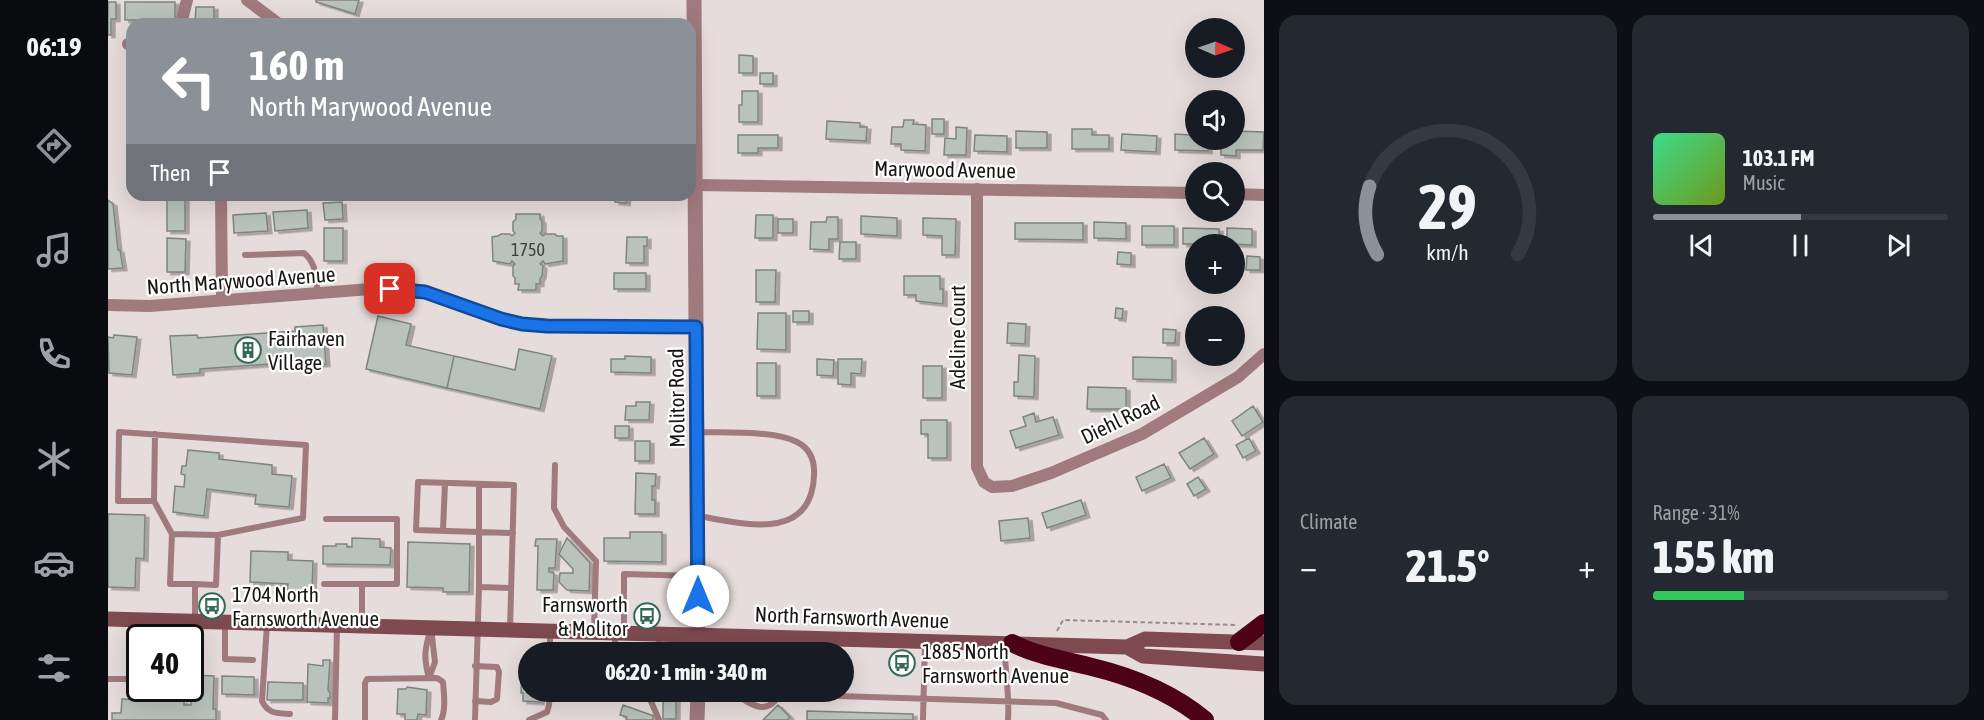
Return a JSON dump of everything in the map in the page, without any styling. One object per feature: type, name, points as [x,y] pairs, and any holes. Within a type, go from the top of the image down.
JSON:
[{"type":"highway","points":[[1009,643],[1029,652],[1093,667],[1144,684],[1183,703],[1205,720]]},
{"type":"main road","name":"North Farnsworth Avenue","points":[[108,619],[1127,647],[1145,639],[1250,630],[1264,643]]},
{"type":"main road","name":"North Farnsworth Avenue","points":[[1127,647],[1143,656],[1264,664]]},
{"type":"street","points":[[182,18],[187,0]]},
{"type":"street","points":[[247,0],[270,18]]},
{"type":"street","name":"Molitor Road","points":[[693,18],[694,0]]},
{"type":"street","name":"Marywood Avenue","points":[[696,185],[1185,193]]},
{"type":"street","name":"Adeline Court","points":[[977,189],[977,467],[984,482]]},
{"type":"street","points":[[1245,194],[1264,195]]},
{"type":"street","points":[[221,201],[222,300]]},
{"type":"street","name":"Molitor Road","points":[[695,201],[698,642]]},
{"type":"street","name":"North Marywood Avenue","points":[[108,305],[139,307],[371,289],[408,289],[445,297],[501,319],[522,324],[696,327]]},
{"type":"street","name":"Diehl Road","points":[[984,482],[992,487],[1012,486],[1051,473],[1126,442],[1238,377],[1263,355]]},
{"type":"street","points":[[697,720],[698,702]]},
{"type":"lane","points":[[245,255],[304,253],[311,258],[317,275],[317,294]]},
{"type":"lane","points":[[154,501],[118,501],[119,432],[306,445],[303,518],[218,535],[172,534]]},
{"type":"lane","points":[[697,432],[787,438],[806,448],[812,456],[815,468],[813,492],[808,506],[787,522],[760,524],[698,515]]},
{"type":"lane","points":[[155,434],[154,501],[172,534],[170,584],[216,585],[218,535]]},
{"type":"lane","points":[[555,465],[554,508],[564,527],[596,561],[594,631]]},
{"type":"lane","points":[[510,629],[513,532],[514,485],[418,482],[416,530],[513,532]]},
{"type":"lane","points":[[443,530],[445,483]]},
{"type":"lane","points":[[475,720],[479,484]]},
{"type":"lane","points":[[324,584],[397,584],[397,519],[326,519]]},
{"type":"lane","points":[[618,642],[624,574],[698,576]]},
{"type":"lane","points":[[195,584],[195,622]]},
{"type":"lane","points":[[362,584],[362,626]]},
{"type":"lane","points":[[479,587],[511,588]]},
{"type":"lane","points":[[225,622],[225,659],[253,660]]},
{"type":"lane","points":[[267,623],[262,701],[272,713],[290,714]]},
{"type":"lane","points":[[335,720],[337,625]]},
{"type":"lane","points":[[429,678],[424,663],[425,648],[431,628]]},
{"type":"lane","points":[[429,678],[435,662],[431,628]]},
{"type":"lane","points":[[550,630],[550,642]]},
{"type":"lane","points":[[659,634],[659,642]]},
{"type":"lane","points":[[734,635],[736,642]]},
{"type":"lane","points":[[784,636],[784,642]]},
{"type":"lane","points":[[923,720],[925,640]]},
{"type":"lane","points":[[1008,720],[1010,702],[1004,662],[1009,643]]},
{"type":"lane","points":[[475,666],[496,667],[499,672],[497,699],[491,702],[475,701]]},
{"type":"lane","points":[[365,720],[365,683],[367,679],[429,678],[437,678],[443,682],[441,720]]},
{"type":"lane","points":[[108,679],[126,679]]},
{"type":"lane","points":[[854,697],[1056,703],[1102,715],[1106,720]]},
{"type":"lane","points":[[529,720],[547,712],[549,702]]},
{"type":"lane","points":[[651,702],[659,720]]},
{"type":"lane","points":[[747,702],[759,707],[775,702]]},
{"type":"path","points":[[1050,644],[1063,620],[1250,630]]},
{"type":"building","points":[[316,0],[359,0],[355,14],[316,2]]},
{"type":"building","points":[[108,2],[116,2],[116,19],[111,19],[111,35],[108,35]]},
{"type":"building","points":[[125,2],[175,2],[175,18],[126,18],[125,20]]},
{"type":"building","points":[[196,7],[214,7],[214,18],[195,18]]},
{"type":"building","points":[[739,55],[753,56],[753,73],[739,73]]},
{"type":"building","points":[[760,73],[773,73],[773,84],[760,84]]},
{"type":"building","points":[[742,91],[758,91],[758,122],[739,122]]},
{"type":"building","points":[[932,119],[944,119],[944,134],[932,134]]},
{"type":"building","points":[[904,120],[914,120],[913,124],[926,125],[925,151],[901,150],[901,144],[891,144],[892,127],[903,127]]},
{"type":"building","points":[[827,121],[860,123],[860,127],[867,127],[866,141],[826,139]]},
{"type":"building","points":[[956,127],[967,128],[966,155],[944,155],[945,138],[956,139]]},
{"type":"building","points":[[1072,129],[1092,129],[1092,135],[1109,135],[1109,149],[1072,149]]},
{"type":"building","points":[[1016,131],[1047,132],[1047,148],[1016,148]]},
{"type":"building","points":[[1245,131],[1264,132],[1263,150],[1245,150]]},
{"type":"building","points":[[1122,134],[1157,136],[1156,152],[1121,150]]},
{"type":"building","points":[[1175,134],[1185,135],[1185,150],[1208,151],[1175,150]]},
{"type":"building","points":[[738,135],[778,135],[778,148],[758,148],[758,153],[738,153]]},
{"type":"building","points":[[975,135],[1007,136],[1007,152],[974,151]]},
{"type":"building","points":[[1221,150],[1236,150],[1236,156],[1221,155]]},
{"type":"building","points":[[108,200],[113,204],[118,250],[120,250],[123,268],[108,269]]},
{"type":"building","points":[[167,201],[185,201],[185,231],[167,231]]},
{"type":"building","points":[[342,202],[343,219],[325,220],[323,203]]},
{"type":"building","points":[[307,210],[308,228],[275,231],[273,212]]},
{"type":"building","points":[[266,213],[268,231],[234,233],[233,215]]},
{"type":"building","points":[[516,214],[540,214],[542,231],[540,233],[543,236],[555,234],[563,236],[563,261],[545,264],[543,261],[540,264],[543,266],[542,276],[540,284],[536,284],[536,290],[518,290],[519,284],[515,284],[513,276],[515,264],[512,261],[510,264],[493,261],[492,237],[501,234],[512,236],[515,233],[513,222]]},
{"type":"building","points":[[756,215],[773,215],[773,238],[755,238]]},
{"type":"building","points":[[861,216],[897,218],[897,236],[861,234]]},
{"type":"building","points":[[827,217],[838,217],[838,239],[829,239],[829,250],[810,249],[811,222],[826,222]]},
{"type":"building","points":[[923,218],[956,219],[955,255],[942,255],[942,236],[923,235]]},
{"type":"building","points":[[778,219],[793,219],[793,233],[778,233]]},
{"type":"building","points":[[1094,222],[1126,223],[1126,239],[1094,238]]},
{"type":"building","points":[[1015,223],[1083,223],[1083,240],[1015,239]]},
{"type":"building","points":[[1142,226],[1174,226],[1174,245],[1142,245]]},
{"type":"building","points":[[324,228],[343,228],[343,261],[324,261]]},
{"type":"building","points":[[1183,228],[1219,229],[1219,234],[1185,234],[1185,244],[1183,244]]},
{"type":"building","points":[[1227,228],[1252,229],[1252,245],[1245,245],[1245,234],[1227,234]]},
{"type":"building","points":[[627,237],[647,237],[647,246],[644,246],[644,263],[626,263]]},
{"type":"building","points":[[167,238],[186,239],[185,272],[167,272]]},
{"type":"building","points":[[840,242],[856,242],[856,259],[839,259]]},
{"type":"building","points":[[1118,252],[1131,253],[1131,265],[1117,264]]},
{"type":"building","points":[[1247,256],[1260,257],[1260,270],[1246,270]]},
{"type":"building","points":[[756,270],[776,270],[775,302],[756,302]]},
{"type":"building","points":[[614,273],[646,273],[646,289],[614,289]]},
{"type":"building","points":[[904,276],[940,276],[943,304],[916,301],[916,295],[904,295]]},
{"type":"building","points":[[1116,308],[1123,309],[1122,319],[1115,318]]},
{"type":"building","points":[[793,311],[809,311],[809,322],[793,322]]},
{"type":"building","points":[[758,313],[786,313],[786,350],[757,349]]},
{"type":"building","name":"Fairhaven Village","points":[[378,316],[411,324],[406,345],[454,356],[447,388],[366,369]]},
{"type":"building","points":[[1008,323],[1026,324],[1025,344],[1007,343]]},
{"type":"building","name":"Fairhaven Village","points":[[323,325],[326,364],[298,366],[298,362],[200,369],[200,373],[173,375],[170,336],[197,335],[198,338],[295,331],[295,327]]},
{"type":"building","points":[[1163,329],[1176,330],[1175,343],[1163,343]]},
{"type":"building","points":[[114,335],[137,337],[132,375],[109,373],[108,337],[113,338]]},
{"type":"building","points":[[519,349],[552,356],[540,409],[447,388],[454,356],[515,370]]},
{"type":"building","points":[[1019,355],[1035,356],[1034,397],[1014,396],[1014,382],[1018,382]]},
{"type":"building","points":[[625,356],[651,357],[651,373],[611,372],[611,359],[625,359]]},
{"type":"building","points":[[1133,357],[1172,358],[1172,380],[1133,379]]},
{"type":"building","points":[[817,359],[834,360],[833,376],[817,375]]},
{"type":"building","points":[[838,359],[862,359],[861,374],[851,373],[851,385],[838,384]]},
{"type":"building","points":[[757,363],[776,363],[776,396],[757,396]]},
{"type":"building","points":[[923,366],[942,366],[942,398],[923,398]]},
{"type":"building","points":[[1088,387],[1126,388],[1126,409],[1087,409]]},
{"type":"building","points":[[636,402],[650,402],[649,420],[625,420],[626,406],[636,406]]},
{"type":"building","points":[[1253,406],[1263,422],[1242,436],[1232,421]]},
{"type":"building","points":[[1034,413],[1036,422],[1053,417],[1059,435],[1016,448],[1010,431],[1026,426],[1023,417]]},
{"type":"building","points":[[921,420],[947,420],[947,458],[928,458],[928,434],[921,434]]},
{"type":"building","points":[[615,426],[629,426],[629,438],[615,438]]},
{"type":"building","points":[[1204,438],[1214,454],[1190,469],[1179,453]]},
{"type":"building","points":[[1249,438],[1256,451],[1243,458],[1236,445]]},
{"type":"building","points":[[635,441],[650,441],[650,461],[635,461]]},
{"type":"building","points":[[188,450],[219,453],[219,459],[272,465],[272,474],[292,476],[289,507],[255,504],[256,495],[207,489],[204,516],[173,512],[175,486],[184,487],[185,475],[181,474],[182,466],[186,466]]},
{"type":"building","points":[[1164,464],[1171,478],[1142,491],[1136,477]]},
{"type":"building","points":[[636,473],[656,474],[655,486],[652,486],[655,514],[635,514]]},
{"type":"building","points":[[1198,477],[1206,489],[1194,496],[1187,484]]},
{"type":"building","points":[[1081,500],[1086,515],[1047,528],[1042,513]]},
{"type":"building","points":[[108,514],[145,515],[144,559],[136,558],[135,588],[108,587]]},
{"type":"building","points":[[1028,518],[1030,538],[1001,541],[999,521]]},
{"type":"building","points":[[630,532],[662,532],[662,562],[604,561],[604,538],[630,538]]},
{"type":"building","points":[[352,538],[380,539],[380,547],[391,548],[390,565],[323,564],[323,546],[347,544],[347,547],[352,547]]},
{"type":"building","points":[[567,538],[590,563],[589,591],[567,590],[559,582],[560,573],[573,573],[573,569],[559,554]]},
{"type":"building","points":[[536,539],[557,539],[555,568],[549,568],[549,572],[554,573],[553,590],[537,590],[538,546],[535,546]]},
{"type":"building","points":[[408,542],[470,544],[469,592],[443,592],[443,588],[407,587]]},
{"type":"building","points":[[251,551],[288,552],[288,560],[313,561],[312,592],[287,591],[288,584],[250,582]]},
{"type":"building","points":[[323,660],[330,660],[328,690],[330,698],[328,698],[328,703],[307,702],[308,664],[323,666]]},
{"type":"building","points":[[204,676],[214,676],[213,709],[216,709],[216,720],[112,720],[112,713],[121,713],[122,699],[126,699],[126,702],[184,702],[184,705],[191,705],[191,702],[204,702]]},
{"type":"building","points":[[222,676],[254,677],[254,695],[222,694]]},
{"type":"building","points":[[268,682],[303,683],[303,700],[267,700]]},
{"type":"building","points":[[407,687],[427,690],[426,715],[418,714],[417,720],[405,720],[405,714],[397,714],[398,689]]},
{"type":"building","points":[[663,702],[676,702],[676,719],[663,719]]},
{"type":"building","points":[[623,705],[654,716],[652,720],[626,720],[627,717],[620,715]]},
{"type":"building","points":[[778,705],[790,717],[787,720],[763,720]]},
{"type":"building","points":[[807,711],[913,714],[913,720],[807,720]]},
{"type":"place","name":"Fairhaven Village","points":[[248,350]]},
{"type":"place","name":"1704 North Farnsworth Avenue","points":[[212,606]]},
{"type":"place","name":"Farnsworth & Molitor","points":[[647,616]]},
{"type":"place","name":"1885 North Farnsworth Avenue","points":[[902,663]]},
{"type":"route","points":[[390,289],[408,289],[445,297],[501,319],[522,324],[696,327],[698,596]]}]
